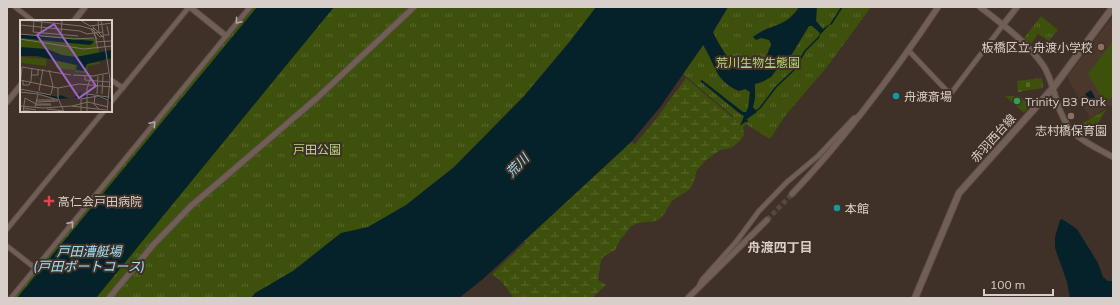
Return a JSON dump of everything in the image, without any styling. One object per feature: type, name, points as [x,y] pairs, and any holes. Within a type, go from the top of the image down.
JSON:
[{"type":"main road","name":"赤羽西台線","points":[[915,298],[959,193],[1053,88],[1113,7]]},
{"type":"street","points":[[15,7],[33,20]]},
{"type":"street","points":[[75,20],[85,7]]},
{"type":"street","points":[[112,101],[190,7],[226,36]]},
{"type":"street","points":[[10,298],[250,7]]},
{"type":"street","points":[[108,298],[154,244],[191,206],[317,98],[414,7]]},
{"type":"street","points":[[792,194],[825,158],[860,116],[909,51],[938,7]]},
{"type":"street","points":[[980,7],[1024,42],[1042,64],[1053,88],[1061,116],[1069,129],[1080,139],[1113,157]]},
{"type":"street","points":[[909,51],[947,91],[952,92],[1017,7]]},
{"type":"street","points":[[112,81],[123,88]]},
{"type":"street","points":[[7,102],[20,86]]},
{"type":"street","points":[[7,229],[103,112]]},
{"type":"street","points":[[698,288],[702,280],[736,242],[759,211],[787,182],[818,156],[854,118],[860,116]]},
{"type":"street","points":[[688,298],[767,220]]},
{"type":"street","points":[[7,246],[35,268]]},
{"type":"shaded area","name":"板橋区立 舟渡小学校","points":[[1113,16],[1113,104],[1090,118],[1067,77]]},
{"type":"green space","name":"戸田公園","points":[[250,7],[644,7],[361,298],[14,298]]},
{"type":"green space","name":"荒川生物生態園","points":[[728,7],[871,7],[827,67],[785,116],[770,139],[734,117],[683,74],[713,32]]},
{"type":"green space","points":[[1041,16],[1058,30],[1049,41],[1038,34],[1031,44],[1024,38]]},
{"type":"green space","points":[[1113,41],[1113,96],[1105,103],[1088,74]]},
{"type":"green space","points":[[686,78],[732,117],[735,117],[746,124],[743,127],[744,135],[740,141],[731,148],[720,150],[706,160],[697,170],[690,189],[672,201],[662,217],[656,221],[638,223],[630,227],[621,238],[615,250],[604,256],[601,261],[598,280],[606,285],[592,298],[514,298],[501,281],[492,274],[526,242],[524,241],[631,142],[635,144],[653,123]]},
{"type":"green space","points":[[1042,78],[1043,88],[1018,92],[1017,81]]},
{"type":"green space","name":"Trinity B3 Park","points":[[1005,96],[1019,96],[1030,105],[1024,113]]},
{"type":"green space","points":[[1107,109],[1088,139],[1074,128]]},
{"type":"water","name":"戸田漕艇場 (戸田ボートコース)","points":[[257,7],[334,7],[96,298],[17,298]]},
{"type":"water","name":"荒川","points":[[596,7],[728,7],[713,32],[724,52],[735,65],[742,69],[749,70],[762,63],[771,44],[769,40],[761,38],[756,40],[753,37],[788,19],[799,7],[817,7],[816,21],[823,29],[831,23],[818,37],[820,33],[812,26],[809,26],[792,54],[783,61],[771,77],[755,84],[755,98],[753,107],[757,112],[747,119],[748,122],[745,122],[740,126],[744,116],[700,81],[702,80],[743,112],[746,112],[748,108],[750,92],[745,89],[739,91],[731,87],[720,77],[703,45],[661,106],[631,142],[483,279],[459,298],[251,298],[255,293],[293,271],[341,233],[368,227],[406,205],[454,167],[524,96],[571,40]]},
{"type":"water","points":[[1091,90],[1099,105],[1094,108],[1085,94]]},
{"type":"water","points":[[1062,219],[1077,229],[1098,263],[1103,277],[1108,281],[1113,281],[1113,298],[1070,298],[1067,282],[1055,248],[1055,237],[1060,220]]},
{"type":"waterway","points":[[831,24],[842,7]]},
{"type":"waterway","points":[[756,111],[776,87],[794,70],[805,51],[819,37]]},
{"type":"tunnel","points":[[767,220],[792,194]]},
{"type":"place","name":"板橋区立 舟渡小学校","points":[[1101,47]]},
{"type":"place","name":"舟渡斎場","points":[[896,96]]},
{"type":"place","name":"Trinity B3 Park","points":[[1017,101]]},
{"type":"place","name":"志村橋保育園","points":[[1071,116]]},
{"type":"place","name":"高仁会戸田病院","points":[[49,201]]},
{"type":"place","name":"本館","points":[[837,208]]},
{"type":"district","name":"舟渡四丁目","points":[[780,247]]}]
